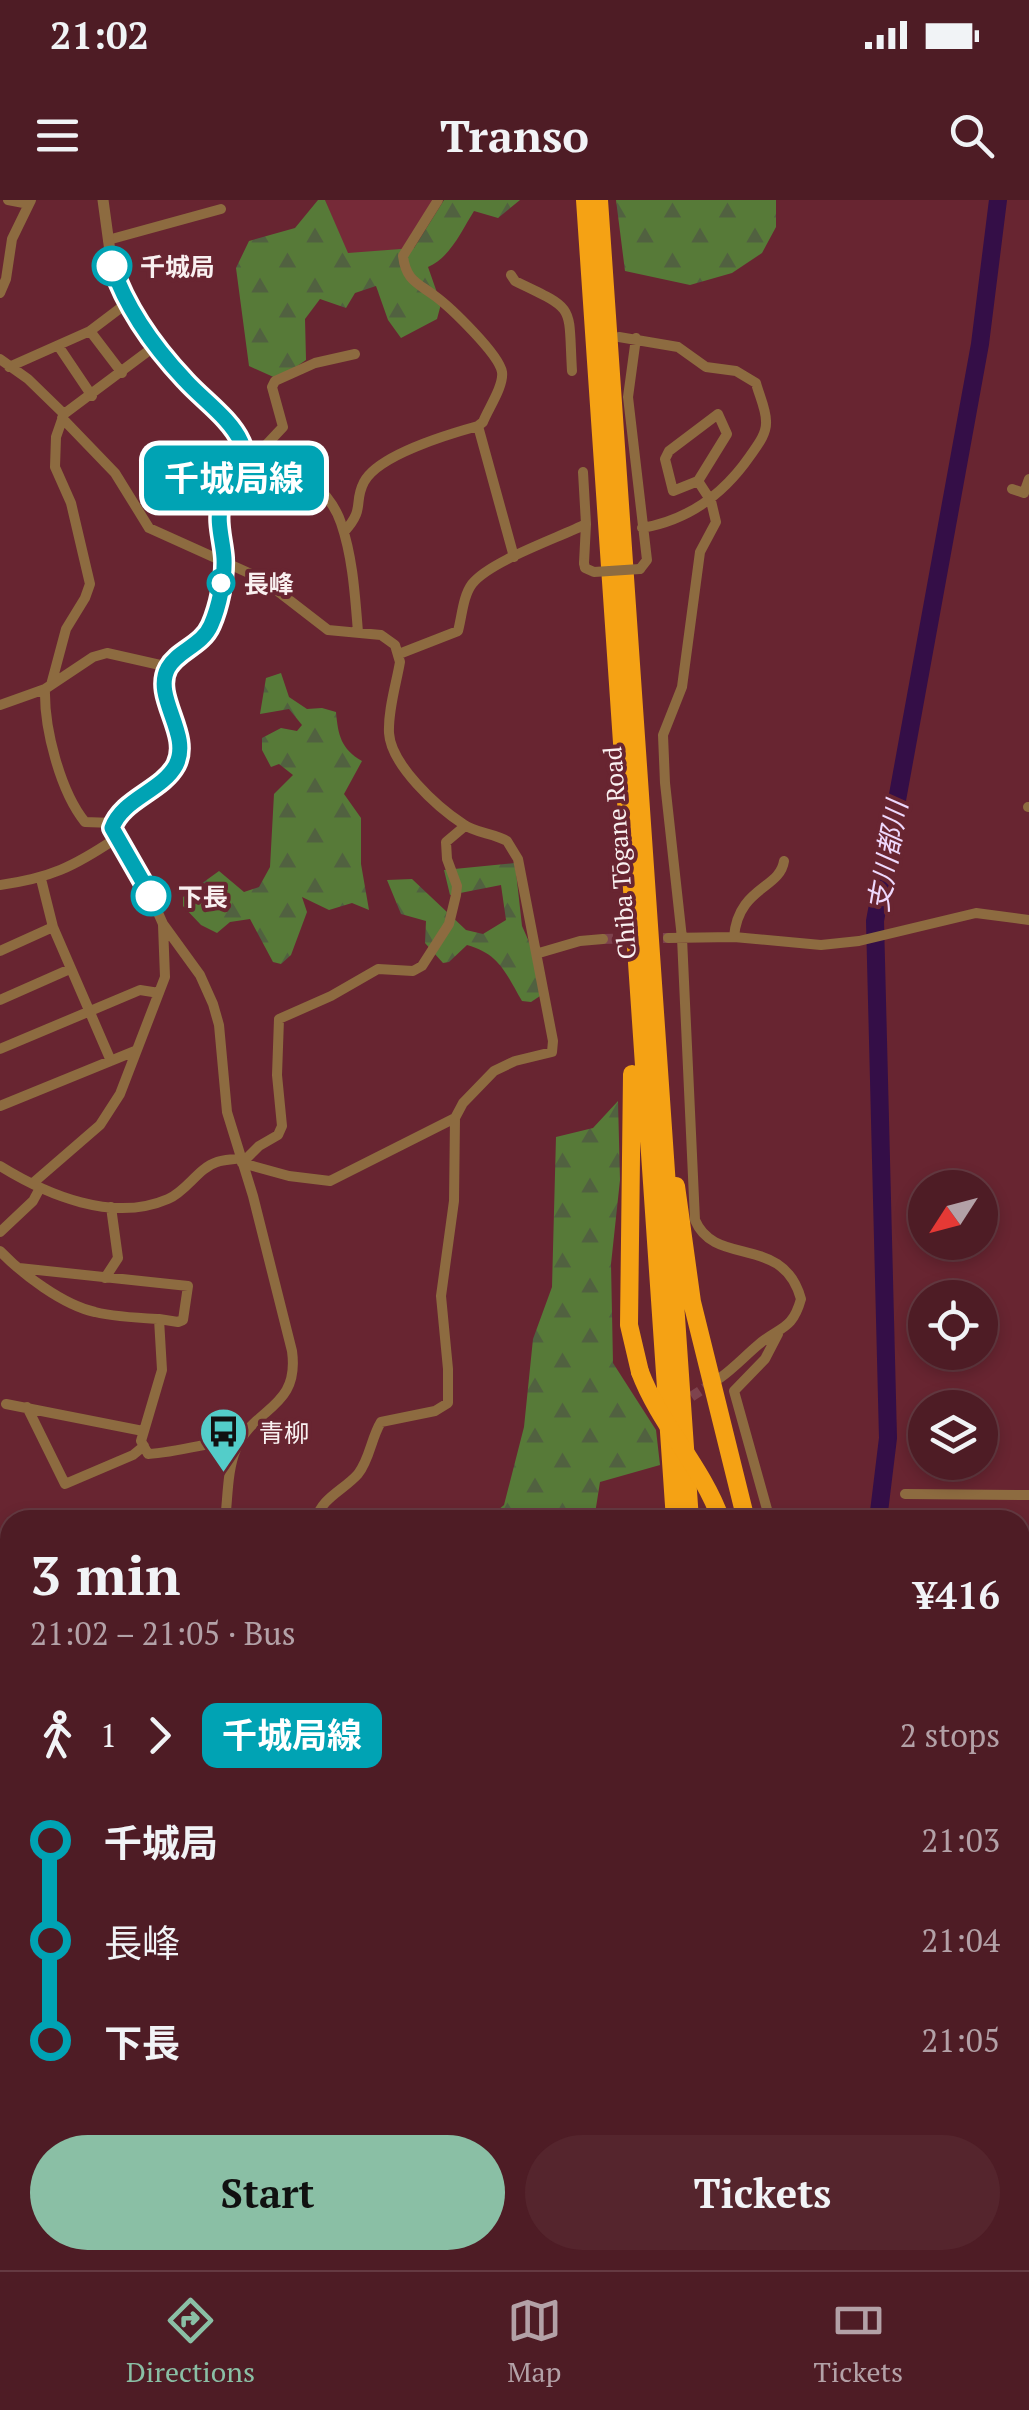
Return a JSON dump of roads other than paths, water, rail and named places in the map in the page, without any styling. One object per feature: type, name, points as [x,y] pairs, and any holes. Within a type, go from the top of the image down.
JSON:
[{"type":"highway","name":"Chiba Tōgane Road","points":[[584,200],[629,872]]},
{"type":"highway","name":"Chiba Tōgane Road","points":[[598,200],[661,1092],[669,1256],[691,1510]]},
{"type":"highway","points":[[629,872],[625,930],[633,1140],[629,1325],[640,1372],[652,1401],[704,1480],[717,1510]]},
{"type":"highway","points":[[629,872],[674,1510]]},
{"type":"highway","points":[[661,1092],[692,1302],[744,1510]]},
{"type":"street","points":[[0,293],[12,239],[30,202],[8,200]]},
{"type":"street","points":[[103,200],[112,266],[130,308],[155,346],[239,438],[248,460]]},
{"type":"street","points":[[438,200],[404,256],[404,266],[414,282],[480,337],[499,363],[501,381],[478,426],[514,557]]},
{"type":"street","points":[[108,240],[221,209]]},
{"type":"street","points":[[511,275],[515,281],[565,308],[570,317],[572,372]]},
{"type":"street","points":[[5,363],[59,347],[130,308]]},
{"type":"street","points":[[90,331],[122,373]]},
{"type":"street","points":[[619,337],[678,347],[706,367],[736,372],[756,382],[766,422],[761,441],[728,486],[711,501],[672,521],[642,528]]},
{"type":"street","points":[[583,472],[585,568],[594,572],[640,569],[647,560],[628,397],[636,338]]},
{"type":"street","points":[[155,346],[63,416],[56,437],[55,466],[71,503],[90,584],[66,628],[48,687],[47,735],[71,801],[85,822],[113,823],[167,776],[178,758],[179,740],[166,686],[169,667],[206,634],[212,623],[224,563],[221,504],[248,460],[284,427],[272,387],[275,381],[315,363],[355,354]]},
{"type":"street","points":[[59,347],[92,396]]},
{"type":"street","points":[[5,363],[28,379],[115,473],[149,528],[273,586],[328,630],[381,635],[395,646],[399,654],[389,739],[396,756],[414,781],[465,826],[497,835],[516,852],[554,1041],[552,1052],[515,1061],[494,1072],[462,1103],[456,1118],[454,1201],[441,1296],[448,1403],[435,1411],[380,1422],[358,1474],[318,1510]]},
{"type":"street","points":[[718,414],[727,434],[698,481],[673,490],[666,459],[669,451],[718,414]]},
{"type":"street","points":[[344,532],[358,516],[363,483],[376,468],[437,438],[478,426]]},
{"type":"street","points":[[248,460],[295,467],[334,508],[344,532],[358,632]]},
{"type":"street","points":[[1012,489],[1024,494],[1029,478]]},
{"type":"street","points":[[698,481],[711,501],[716,522],[700,552],[682,686],[663,735],[682,938],[695,1220],[699,1229],[730,1250],[756,1252],[769,1258],[793,1277],[801,1298],[793,1321],[720,1378]]},
{"type":"street","points":[[399,654],[458,630],[474,581],[514,557],[586,524]]},
{"type":"street","points":[[0,704],[48,687],[93,658],[107,654],[169,667]]},
{"type":"street","points":[[113,823],[115,838],[144,881],[163,924],[200,975],[213,1004],[225,1102],[294,1363],[284,1397],[242,1439],[233,1460],[226,1510]]},
{"type":"street","points":[[241,1160],[278,1134],[282,1126],[277,1075],[279,1019],[378,969],[413,971],[422,966],[449,924],[457,886],[446,842],[465,826]]},
{"type":"street","points":[[0,885],[41,879],[77,864],[115,838]]},
{"type":"street","points":[[734,938],[740,908],[780,874],[784,862]]},
{"type":"street","points":[[41,879],[52,927],[111,1061]]},
{"type":"street","points":[[668,938],[734,938],[821,945],[859,942],[976,913],[1029,920]]},
{"type":"street","points":[[0,1232],[33,1201],[36,1186],[105,1119],[120,1094],[168,966],[163,924]]},
{"type":"street","points":[[0,950],[52,927]]},
{"type":"street","points":[[538,953],[603,939]]},
{"type":"street","points":[[0,1000],[70,968]]},
{"type":"street","points":[[0,1050],[140,990],[159,994]]},
{"type":"street","points":[[0,1106],[135,1051]]},
{"type":"street","points":[[0,1166],[36,1186],[126,1208],[168,1199],[217,1162],[241,1160],[289,1176],[330,1181],[456,1118]]},
{"type":"street","points":[[105,1278],[118,1258],[111,1207]]},
{"type":"street","points":[[0,1251],[16,1268],[90,1312],[183,1320],[188,1286],[16,1268]]},
{"type":"street","points":[[159,1319],[162,1370],[140,1441],[148,1454],[242,1439]]},
{"type":"street","points":[[767,1510],[734,1391],[765,1359],[778,1332]]},
{"type":"street","points":[[6,1404],[144,1431]]},
{"type":"street","points":[[27,1406],[65,1484],[133,1455],[144,1446]]},
{"type":"street","points":[[904,1494],[1029,1495]]},
{"type":"waterway","name":"支川都川","points":[[879,1510],[888,1438],[875,921],[980,344],[998,200]]},
{"type":"tunnel","points":[[603,939],[668,938]]},
{"type":"tunnel","points":[[679,1405],[715,1381]]},
{"type":"place","name":"千城局","points":[[112,266]]},
{"type":"place","name":"長峰","points":[[221,583]]},
{"type":"place","name":"下長","points":[[151,896]]},
{"type":"place","name":"青柳","points":[[224,1474]]}]
